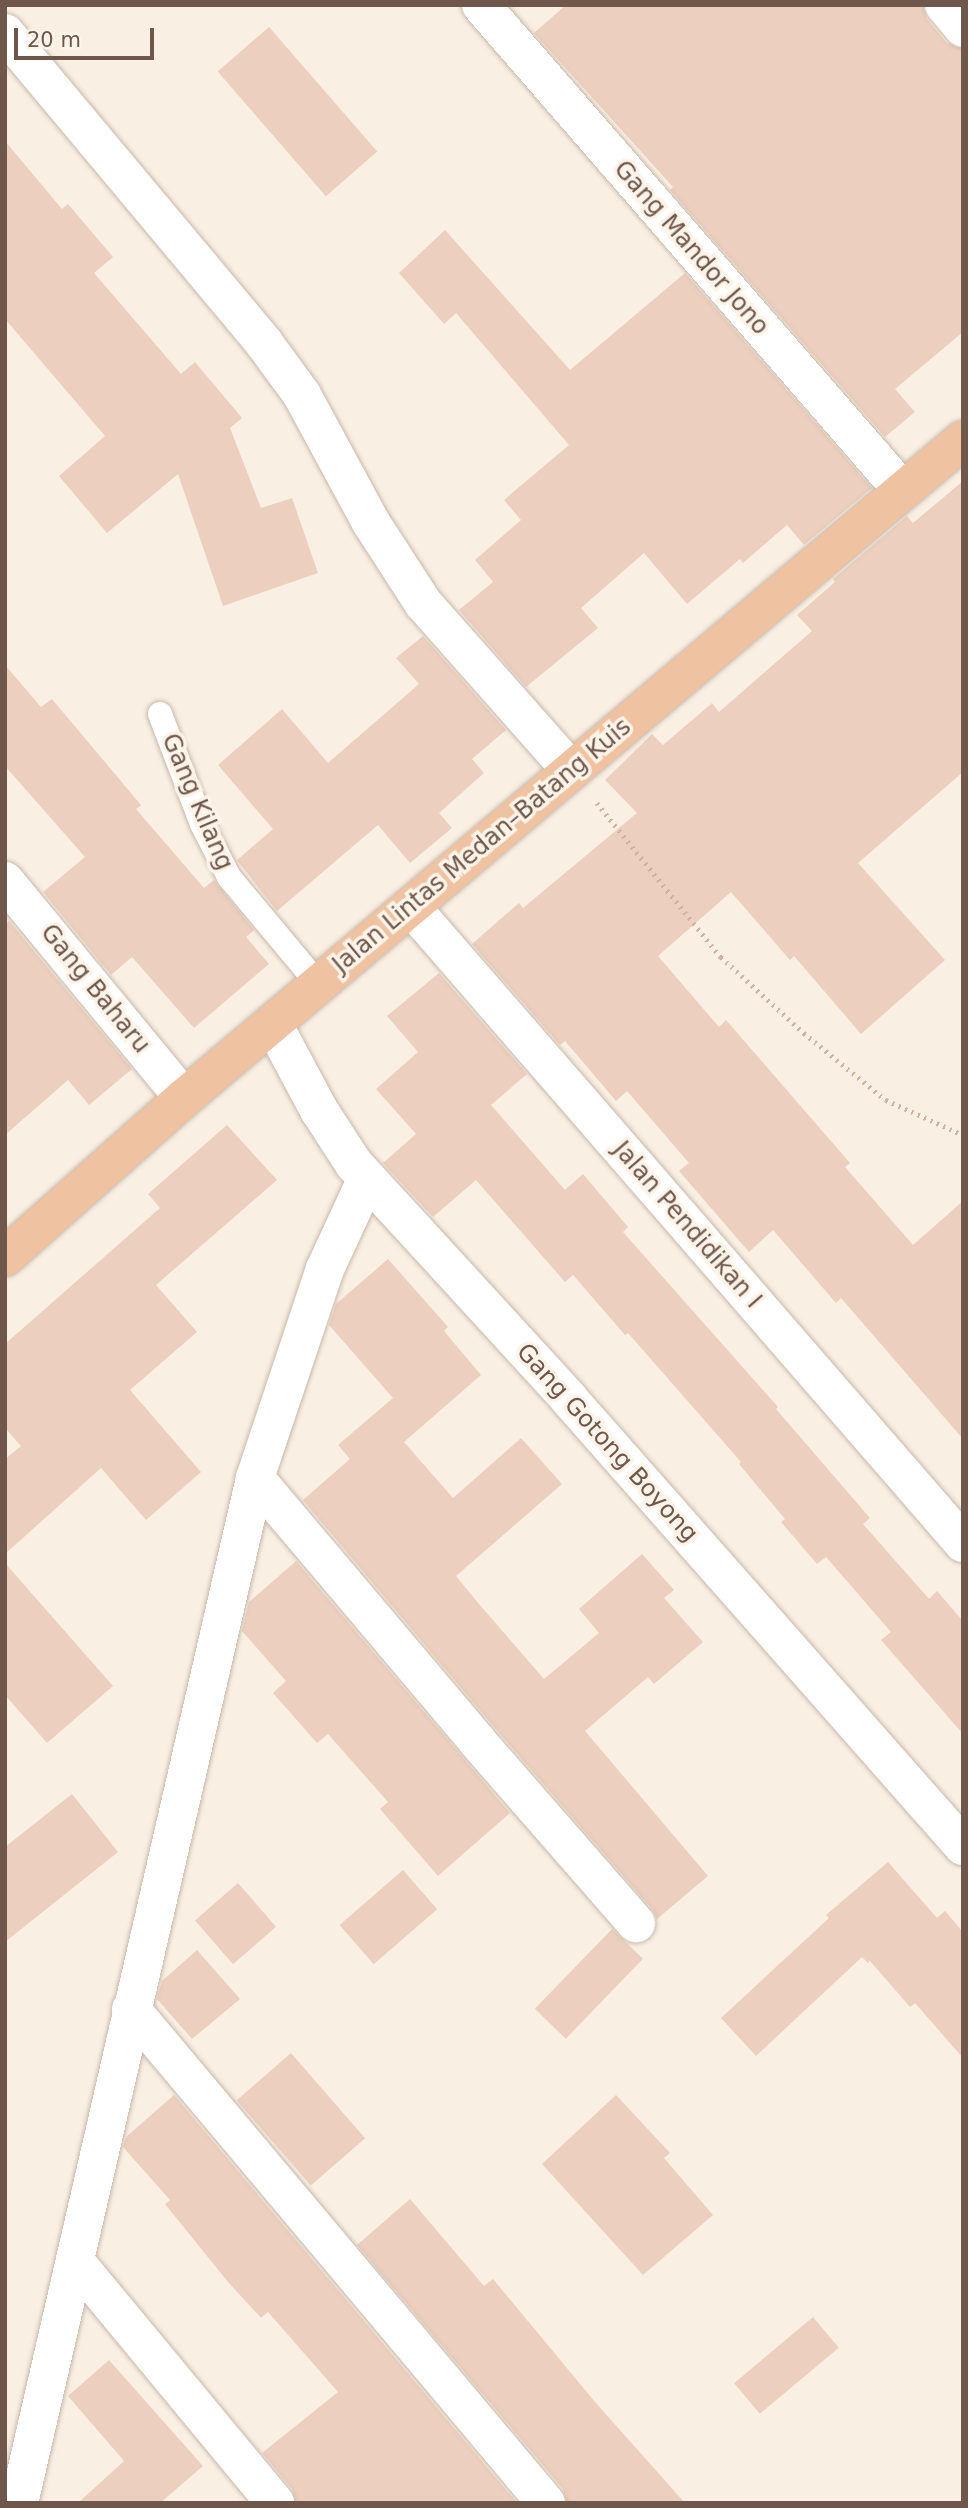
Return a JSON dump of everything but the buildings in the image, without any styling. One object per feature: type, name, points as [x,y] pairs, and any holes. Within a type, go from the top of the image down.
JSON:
[{"type":"highway","name":"Jalan Lintas Medan–Batang Kuis","points":[[5,1257],[184,1098],[963,440]]},
{"type":"street","name":"Gang Mandor Jono","points":[[481,5],[901,490]]},
{"type":"street","points":[[944,5],[963,28]]},
{"type":"street","points":[[5,33],[264,343],[302,395],[370,521],[423,603],[570,770]]},
{"type":"street","name":"Gang Baharu","points":[[5,881],[184,1098]]},
{"type":"street","name":"Jalan Pendidikan I","points":[[412,908],[963,1543]]},
{"type":"street","name":"Gang Gotong Boyong","points":[[273,1024],[319,1110],[360,1171],[569,1399],[963,1846]]},
{"type":"street","points":[[19,2503],[255,1478],[360,1171]]},
{"type":"street","points":[[255,1478],[477,1741],[636,1923]]},
{"type":"street","points":[[131,2009],[546,2503]]},
{"type":"street","points":[[75,2261],[275,2503]]},
{"type":"lane","name":"Gang Kilang","points":[[160,714],[202,824],[229,877],[324,980]]},
{"type":"path","points":[[570,770],[721,957],[804,1033],[886,1100],[963,1135]]}]
